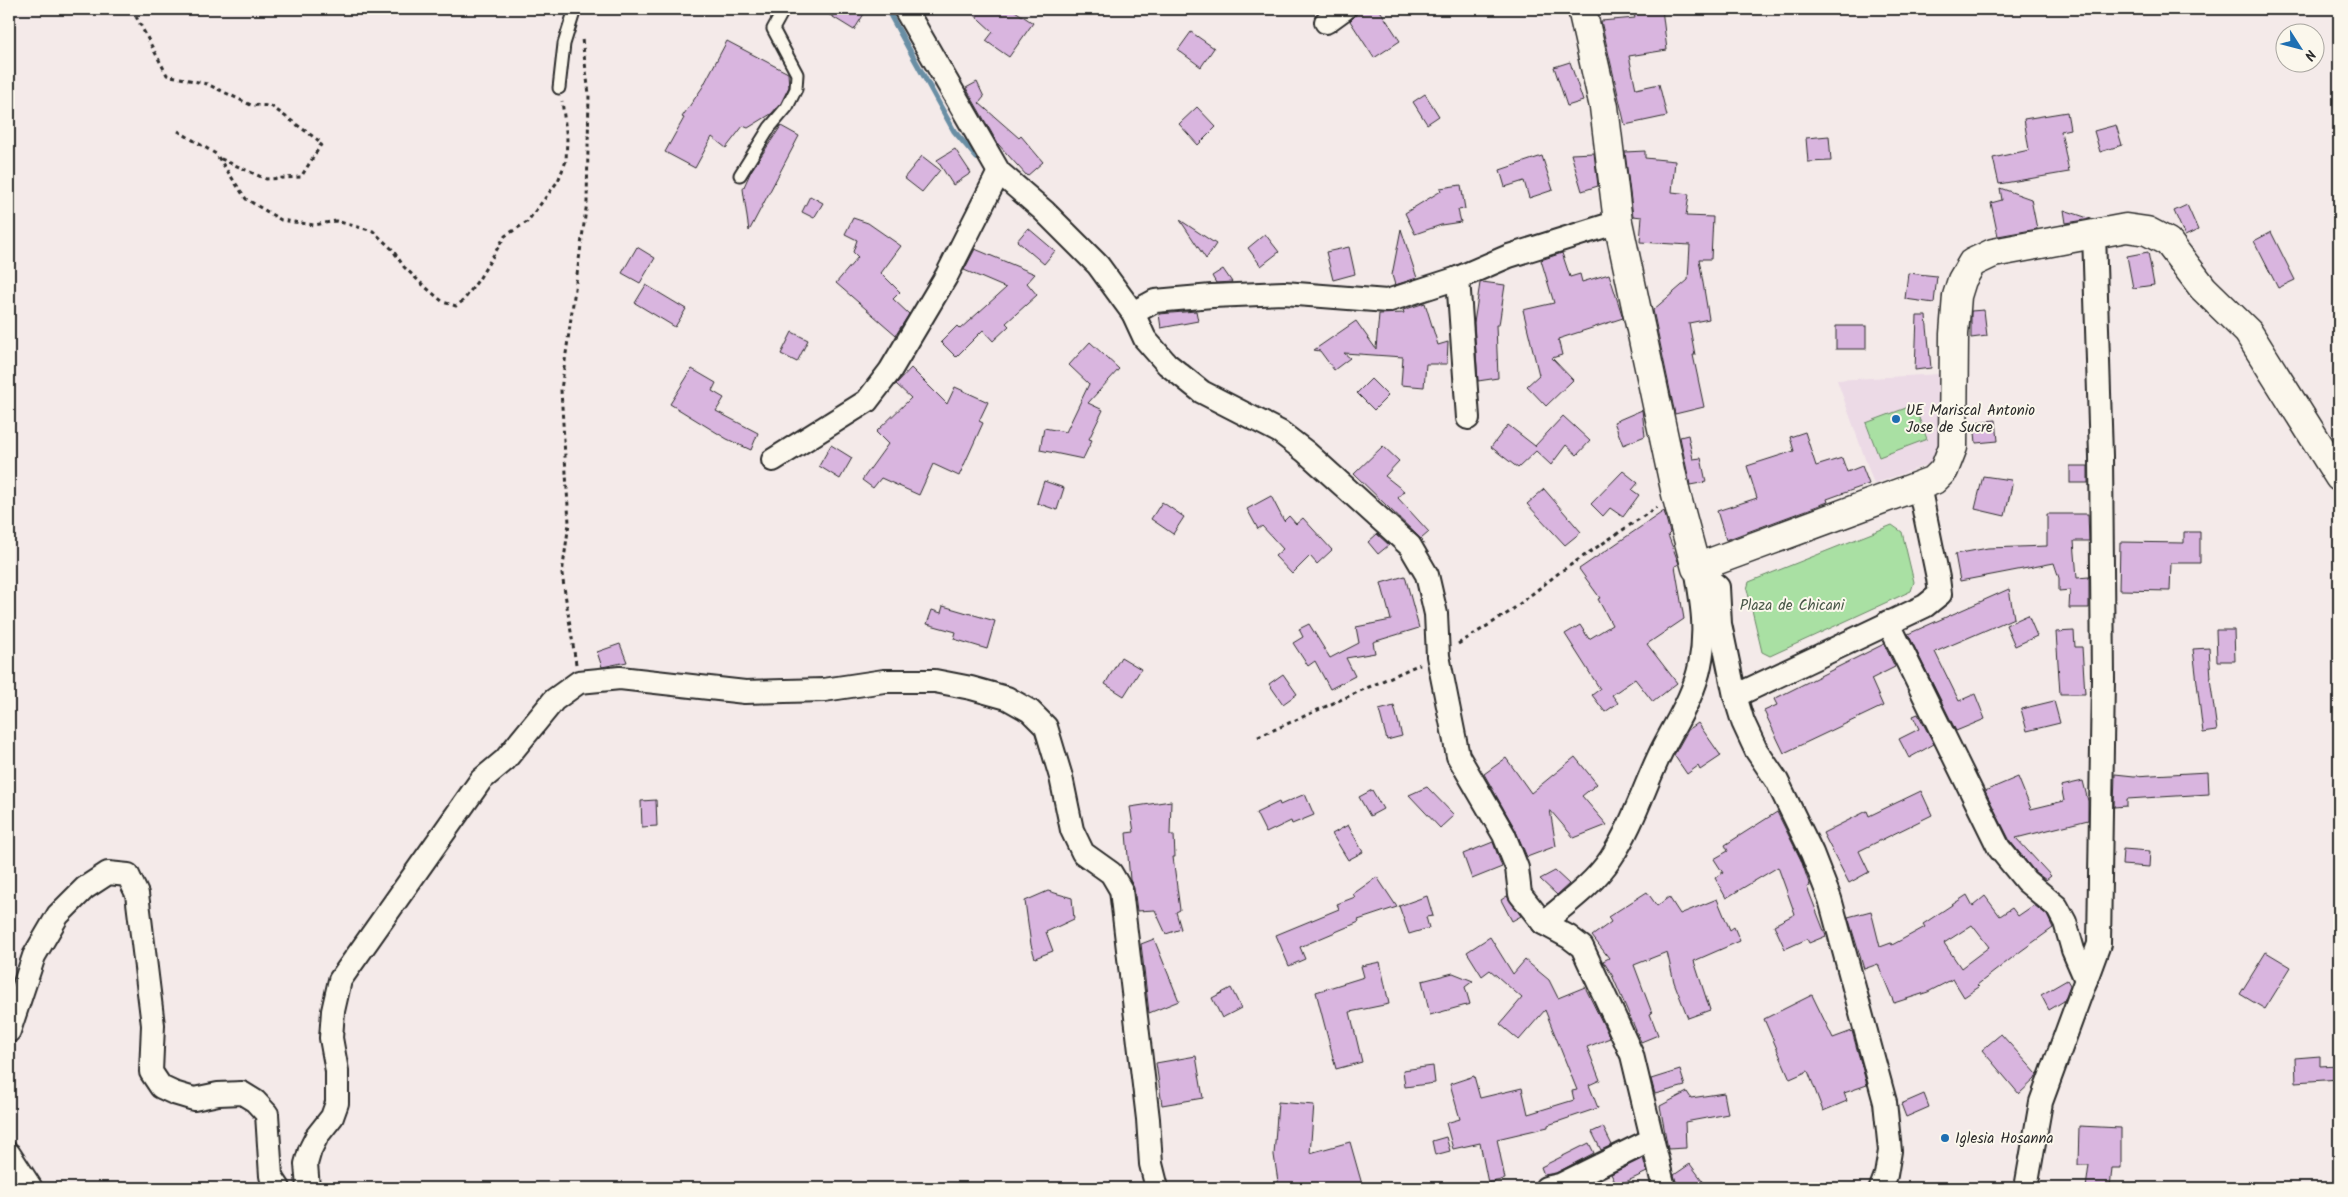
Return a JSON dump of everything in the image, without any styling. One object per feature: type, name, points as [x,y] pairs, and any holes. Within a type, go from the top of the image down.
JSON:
[{"type":"street","points":[[905,9],[999,172],[1044,211],[1098,265],[1133,313],[1145,339],[1167,364],[1202,392],[1280,432],[1321,465],[1410,546],[1427,575],[1436,614],[1438,656],[1458,756],[1504,835],[1517,868],[1520,894],[1543,923],[1569,937],[1582,947],[1632,1055],[1664,1188]]},
{"type":"street","points":[[1326,22],[1344,9]]},
{"type":"street","points":[[1543,923],[1587,887],[1611,858],[1631,822],[1659,757],[1695,684],[1700,665],[1705,622],[1696,568],[1676,494],[1618,222],[1604,106],[1582,9]]},
{"type":"street","points":[[773,460],[867,401],[890,371],[947,275],[999,172]]},
{"type":"street","points":[[1133,313],[1155,302],[1212,296],[1284,293],[1387,301],[1458,278],[1509,256],[1618,222]]},
{"type":"street","points":[[1696,568],[1934,480],[1944,470],[1953,447],[1954,334],[1957,296],[1962,280],[1972,263],[1993,253],[2126,228],[2147,231],[2168,242],[2203,288],[2248,332],[2339,477]]},
{"type":"street","points":[[2026,1188],[2041,1102],[2099,944],[2103,679],[2094,233]]},
{"type":"street","points":[[1458,278],[1468,418]]},
{"type":"street","points":[[1735,696],[1925,606],[1940,594],[1919,486]]},
{"type":"street","points":[[1696,568],[1718,587],[1720,624],[1735,696],[1743,722],[1756,750],[1777,781],[1812,853],[1830,899],[1886,1102],[1890,1151],[1886,1175],[1881,1188]]},
{"type":"street","points":[[1888,622],[1999,848],[2026,881],[2057,907],[2065,922],[2073,950],[2086,980]]},
{"type":"street","points":[[308,1188],[306,1164],[310,1150],[317,1136],[332,1117],[337,1103],[337,1071],[331,1038],[333,1011],[340,980],[409,886],[481,780],[505,760],[554,700],[579,682],[620,678],[745,692],[824,690],[884,681],[935,681],[1007,698],[1030,711],[1046,727],[1061,777],[1072,830],[1084,853],[1111,872],[1122,890],[1148,1119],[1151,1164],[1157,1188]]},
{"type":"street","points":[[9,1031],[34,956],[58,915],[84,888],[108,873],[128,875],[137,894],[153,1025],[151,1072],[161,1087],[194,1099],[218,1094],[242,1094],[256,1100],[267,1114],[271,1176],[279,1188]]},
{"type":"street","points":[[1546,1188],[1560,1185],[1651,1140]]},
{"type":"street","points":[[9,1154],[31,1188]]},
{"type":"lane","points":[[559,88],[564,44],[575,9]]},
{"type":"lane","points":[[740,175],[770,127],[787,107],[796,89],[798,74],[773,29],[784,9]]},
{"type":"path","points":[[132,9],[167,75],[207,84],[252,105],[271,106],[322,143],[301,177],[266,179],[219,158]]},
{"type":"path","points":[[579,682],[562,574],[568,523],[561,390],[587,202],[589,94],[581,37]]},
{"type":"path","points":[[178,131],[216,154],[246,199],[281,220],[314,225],[336,221],[373,231],[392,249],[404,267],[423,285],[443,302],[456,306],[464,300],[505,236],[527,222],[558,182],[566,161],[567,138],[559,88]]},
{"type":"path","points":[[1258,737],[1438,656],[1508,613],[1560,572],[1676,494]]},
{"type":"shaded area","name":"UE Mariscal Antonio Jose de Sucre","points":[[1939,374],[1943,459],[1874,484],[1837,380]]},
{"type":"green space","points":[[1914,405],[1927,439],[1879,457],[1866,423]]},
{"type":"green space","name":"Plaza de Chicani","points":[[1892,525],[1902,532],[1914,582],[1911,591],[1770,656],[1762,652],[1747,589],[1749,582]]},
{"type":"building","points":[[820,9],[867,9],[854,30]]},
{"type":"building","points":[[968,9],[1012,9],[1033,23],[1009,57],[986,41],[993,32]]},
{"type":"building","points":[[1362,9],[1379,9],[1400,41],[1374,58],[1350,21]]},
{"type":"building","points":[[1633,9],[1662,9],[1667,50],[1629,56],[1636,89],[1659,84],[1667,116],[1625,125],[1601,21],[1635,18]]},
{"type":"building","points":[[1191,32],[1214,48],[1201,67],[1178,50]]},
{"type":"building","points":[[727,41],[788,73],[789,87],[781,103],[771,114],[748,128],[743,126],[726,148],[712,137],[695,168],[665,152],[684,118],[682,117],[702,88]]},
{"type":"building","points":[[1570,62],[1583,101],[1567,106],[1554,67]]},
{"type":"building","points":[[977,82],[984,97],[979,103],[1019,138],[1021,136],[1043,162],[1027,176],[998,144],[966,88]]},
{"type":"building","points":[[1425,94],[1439,116],[1427,124],[1413,102]]},
{"type":"building","points":[[1197,107],[1216,127],[1198,145],[1179,124]]},
{"type":"building","points":[[2067,112],[2070,129],[2061,131],[2069,172],[1999,184],[1993,158],[2029,150],[2024,119]]},
{"type":"building","points":[[2116,125],[2122,145],[2100,152],[2094,131]]},
{"type":"building","points":[[781,126],[799,136],[749,231],[743,189],[751,171]]},
{"type":"building","points":[[1829,136],[1831,161],[1808,162],[1806,138]]},
{"type":"building","points":[[955,149],[971,173],[953,185],[937,160]]},
{"type":"building","points":[[1645,151],[1645,158],[1675,161],[1672,192],[1689,194],[1686,216],[1713,217],[1711,259],[1699,259],[1709,319],[1689,323],[1695,355],[1693,355],[1704,407],[1675,414],[1653,310],[1688,280],[1690,245],[1640,242],[1642,217],[1633,216],[1625,152]]},
{"type":"building","points":[[1594,153],[1598,186],[1582,191],[1571,154]]},
{"type":"building","points":[[922,156],[940,170],[922,192],[904,178]]},
{"type":"building","points":[[1542,156],[1553,190],[1529,198],[1524,181],[1505,187],[1500,170]]},
{"type":"building","points":[[1461,185],[1465,209],[1458,210],[1461,222],[1441,225],[1415,234],[1405,213],[1441,191],[1440,188]]},
{"type":"building","points":[[2000,188],[2031,199],[2037,229],[1998,236],[1991,203],[2002,200]]},
{"type":"building","points":[[810,196],[823,203],[814,218],[802,212]]},
{"type":"building","points":[[2187,205],[2198,230],[2185,236],[2174,211]]},
{"type":"building","points":[[2064,210],[2091,219],[2066,223]]},
{"type":"building","points":[[853,218],[868,223],[901,246],[881,273],[900,292],[893,299],[909,314],[896,335],[836,283],[858,257],[853,252],[857,240],[845,234]]},
{"type":"building","points":[[1180,220],[1216,244],[1206,259]]},
{"type":"building","points":[[1028,228],[1055,251],[1044,264],[1017,241]]},
{"type":"building","points":[[1401,229],[1417,278],[1395,285],[1392,275]]},
{"type":"building","points":[[2271,232],[2295,280],[2278,288],[2254,241]]},
{"type":"building","points":[[1265,234],[1279,252],[1261,266],[1248,248]]},
{"type":"building","points":[[637,247],[655,258],[640,283],[622,273]]},
{"type":"building","points":[[1349,247],[1355,274],[1333,280],[1326,252]]},
{"type":"building","points":[[975,249],[1035,274],[1027,283],[1037,295],[1006,323],[1009,326],[993,341],[983,330],[956,357],[941,342],[957,326],[960,329],[1006,288],[964,270]]},
{"type":"building","points":[[2148,252],[2154,285],[2133,288],[2127,256]]},
{"type":"building","points":[[1562,253],[1570,277],[1580,274],[1582,282],[1609,274],[1623,318],[1558,339],[1562,355],[1552,358],[1573,380],[1546,406],[1527,386],[1539,375],[1523,310],[1554,303],[1541,260]]},
{"type":"building","points":[[1223,269],[1232,282],[1216,283],[1212,276]]},
{"type":"building","points":[[1908,273],[1937,276],[1934,303],[1905,299]]},
{"type":"building","points":[[1480,283],[1505,285],[1499,325],[1496,325],[1498,378],[1478,381],[1474,323]]},
{"type":"building","points":[[646,285],[686,309],[675,327],[635,303]]},
{"type":"building","points":[[1425,303],[1438,345],[1448,342],[1447,364],[1426,364],[1424,387],[1401,385],[1403,357],[1344,353],[1350,358],[1334,370],[1320,351],[1314,350],[1356,321],[1376,349],[1379,314],[1404,313],[1403,310]]},
{"type":"building","points":[[1984,310],[1987,336],[1971,338],[1971,311]]},
{"type":"building","points":[[1196,311],[1198,321],[1161,328],[1159,314]]},
{"type":"building","points":[[1917,316],[1926,316],[1931,368],[1915,370]]},
{"type":"building","points":[[1836,326],[1866,326],[1866,349],[1836,349]]},
{"type":"building","points":[[792,332],[808,340],[797,362],[781,354]]},
{"type":"building","points":[[1090,342],[1119,369],[1088,403],[1103,410],[1089,439],[1092,440],[1083,459],[1040,450],[1044,428],[1066,432],[1089,384],[1069,365]]},
{"type":"building","points":[[911,368],[947,404],[955,387],[988,402],[979,421],[983,423],[959,476],[933,464],[919,495],[881,478],[873,488],[862,480],[888,444],[876,432],[911,398],[896,384]]},
{"type":"building","points":[[692,369],[716,383],[712,391],[724,398],[716,411],[758,433],[751,450],[727,439],[670,404]]},
{"type":"building","points":[[1371,379],[1388,396],[1374,410],[1357,393]]},
{"type":"building","points":[[1642,410],[1645,436],[1623,445],[1614,422]]},
{"type":"building","points":[[1563,416],[1590,441],[1577,455],[1566,445],[1551,465],[1536,451],[1518,468],[1491,447],[1508,425],[1535,446]]},
{"type":"building","points":[[1996,420],[1998,441],[1976,443],[1974,422]]},
{"type":"building","points":[[1805,432],[1816,466],[1842,458],[1847,472],[1862,466],[1869,484],[1827,499],[1828,502],[1726,540],[1717,511],[1757,498],[1747,466],[1794,451],[1790,437]]},
{"type":"building","points":[[1688,435],[1693,459],[1701,458],[1706,482],[1690,485],[1680,437]]},
{"type":"building","points":[[831,445],[852,458],[840,479],[819,466]]},
{"type":"building","points":[[1383,446],[1399,461],[1385,476],[1404,491],[1398,498],[1429,532],[1421,539],[1354,474]]},
{"type":"building","points":[[2070,466],[2088,466],[2088,483],[2070,483]]},
{"type":"building","points":[[1623,471],[1638,483],[1632,490],[1639,495],[1623,517],[1610,508],[1603,516],[1591,504]]},
{"type":"building","points":[[1983,476],[2011,480],[2012,485],[2005,516],[1975,509]]},
{"type":"building","points":[[1044,481],[1064,488],[1057,510],[1037,503]]},
{"type":"building","points":[[1544,489],[1581,532],[1565,545],[1527,504]]},
{"type":"building","points":[[1271,496],[1284,521],[1289,516],[1296,524],[1303,518],[1332,550],[1317,564],[1310,556],[1292,574],[1275,556],[1283,549],[1262,526],[1258,529],[1247,509]]},
{"type":"building","points":[[1162,502],[1184,517],[1173,534],[1151,519]]},
{"type":"building","points":[[1664,511],[1670,533],[1668,535],[1679,564],[1675,566],[1684,619],[1647,644],[1677,683],[1653,702],[1635,679],[1612,695],[1618,703],[1605,712],[1592,695],[1600,689],[1565,634],[1580,625],[1589,639],[1612,625],[1598,599],[1600,598],[1579,569]]},
{"type":"building","points":[[2047,514],[2088,514],[2089,541],[2074,541],[2077,578],[2089,577],[2089,608],[2069,608],[2070,590],[2059,591],[2059,578],[2054,563],[1960,581],[1955,554],[1988,548],[2047,546]]},
{"type":"building","points":[[2184,532],[2200,532],[2200,563],[2171,563],[2170,591],[2119,590],[2120,542],[2184,543]]},
{"type":"building","points":[[1377,534],[1389,545],[1378,554],[1368,542]]},
{"type":"building","points":[[1405,576],[1419,628],[1373,642],[1375,653],[1346,658],[1355,676],[1330,689],[1315,661],[1308,666],[1293,643],[1303,637],[1299,629],[1309,624],[1330,658],[1359,643],[1356,627],[1391,620],[1381,583]]},
{"type":"building","points":[[2009,589],[2014,618],[1935,652],[1959,701],[1975,694],[1985,719],[1956,731],[1908,634]]},
{"type":"building","points":[[943,606],[995,621],[987,649],[954,639],[956,632],[927,624],[932,610],[941,613]]},
{"type":"building","points":[[2028,615],[2037,636],[2015,646],[2006,625]]},
{"type":"building","points":[[2216,630],[2234,630],[2235,661],[2217,661]]},
{"type":"building","points":[[2074,631],[2075,647],[2082,647],[2085,694],[2060,694],[2056,632]]},
{"type":"building","points":[[620,644],[627,662],[602,667],[597,652]]},
{"type":"building","points":[[1884,644],[1895,667],[1871,679],[1883,706],[1784,753],[1764,711],[1777,705],[1774,699]]},
{"type":"building","points":[[2209,648],[2210,678],[2217,731],[2203,733],[2193,649]]},
{"type":"building","points":[[1121,657],[1141,669],[1124,696],[1105,684]]},
{"type":"building","points":[[1283,674],[1297,694],[1283,704],[1269,684]]},
{"type":"building","points":[[2054,701],[2060,723],[2027,731],[2021,709]]},
{"type":"building","points":[[1394,706],[1402,736],[1387,740],[1379,710]]},
{"type":"building","points":[[1918,714],[1934,744],[1909,758],[1899,739],[1919,729],[1913,716]]},
{"type":"building","points":[[1698,723],[1721,756],[1700,770],[1698,766],[1687,774],[1674,755],[1688,730]]},
{"type":"building","points":[[1575,757],[1597,784],[1582,796],[1607,825],[1574,838],[1550,810],[1556,846],[1527,857],[1515,829],[1484,774],[1506,758],[1531,793]]},
{"type":"building","points":[[2208,772],[2209,794],[2127,799],[2127,806],[2114,807],[2115,774],[2134,776]]},
{"type":"building","points":[[2018,777],[2031,809],[2064,801],[2061,786],[2083,781],[2088,801],[2088,820],[2016,838],[2051,876],[2046,880],[2035,872],[2010,841],[1985,791]]},
{"type":"building","points":[[1427,787],[1454,815],[1440,828],[1409,795]]},
{"type":"building","points":[[1372,790],[1383,809],[1370,816],[1359,797]]},
{"type":"building","points":[[1921,791],[1932,815],[1859,851],[1869,872],[1849,883],[1823,833],[1867,811],[1869,816]]},
{"type":"building","points":[[1305,794],[1314,815],[1292,824],[1291,821],[1266,833],[1256,813],[1279,802],[1280,805]]},
{"type":"building","points":[[656,800],[657,826],[642,827],[641,801]]},
{"type":"building","points":[[1171,801],[1170,835],[1174,835],[1175,857],[1173,857],[1180,910],[1176,912],[1181,929],[1166,934],[1155,910],[1137,911],[1134,888],[1130,880],[1126,833],[1134,832],[1130,807]]},
{"type":"building","points":[[1777,812],[1801,860],[1810,886],[1807,887],[1826,936],[1809,943],[1807,939],[1785,949],[1774,925],[1795,914],[1778,867],[1726,898],[1715,878],[1723,873],[1714,859],[1728,851],[1725,845]]},
{"type":"building","points":[[1348,825],[1363,852],[1348,860],[1332,834]]},
{"type":"building","points":[[1493,842],[1502,867],[1472,879],[1463,854]]},
{"type":"building","points":[[2123,849],[2150,851],[2149,867],[2122,865]]},
{"type":"building","points":[[1555,871],[1569,884],[1557,895],[1540,879]]},
{"type":"building","points":[[1377,877],[1397,907],[1358,920],[1359,922],[1300,947],[1305,959],[1289,966],[1276,935],[1339,909],[1337,904],[1355,897],[1353,894]]},
{"type":"building","points":[[1048,891],[1072,898],[1074,919],[1046,932],[1053,951],[1035,958],[1031,945],[1025,901]]},
{"type":"building","points":[[1647,892],[1657,906],[1669,897],[1680,914],[1717,899],[1730,930],[1734,927],[1740,941],[1694,961],[1710,1010],[1688,1018],[1674,982],[1667,952],[1634,965],[1658,1035],[1641,1042],[1612,975],[1603,961],[1609,958],[1592,936],[1611,922],[1608,917]]},
{"type":"building","points":[[1967,895],[1973,906],[1985,896],[2000,916],[2012,908],[2018,916],[2034,905],[2047,915],[2053,928],[1977,985],[1979,987],[1964,997],[1953,979],[1928,992],[1894,1003],[1878,964],[1864,969],[1848,917],[1871,911],[1880,947],[1891,943],[1892,945],[1925,927],[1923,924]],"holes":[[[1972,925],[1989,947],[1961,968],[1944,943]]]},
{"type":"building","points":[[1427,896],[1433,916],[1426,917],[1429,928],[1409,934],[1399,906]]},
{"type":"building","points":[[1507,896],[1521,916],[1512,921],[1501,900]]},
{"type":"building","points":[[1490,937],[1513,974],[1525,960],[1549,980],[1558,998],[1585,987],[1610,1038],[1587,1047],[1600,1080],[1589,1085],[1598,1108],[1548,1125],[1548,1127],[1497,1139],[1505,1179],[1488,1183],[1480,1143],[1453,1149],[1446,1123],[1460,1119],[1450,1084],[1474,1076],[1480,1098],[1522,1088],[1528,1114],[1574,1100],[1572,1091],[1577,1090],[1545,1010],[1519,1040],[1500,1024],[1522,998],[1490,970],[1482,976],[1467,952]]},
{"type":"building","points":[[1154,939],[1179,1001],[1149,1013],[1141,944]]},
{"type":"building","points":[[2266,952],[2291,967],[2265,1009],[2240,994]]},
{"type":"building","points":[[1380,962],[1389,1004],[1350,1012],[1362,1062],[1336,1069],[1316,992],[1364,977],[1361,966]]},
{"type":"building","points":[[1453,973],[1473,981],[1465,987],[1470,1004],[1430,1015],[1422,981]]},
{"type":"building","points":[[2067,980],[2070,985],[2064,1001],[2049,1010],[2041,995]]},
{"type":"building","points":[[1231,988],[1241,1008],[1222,1018],[1212,998]]},
{"type":"building","points":[[1812,995],[1833,1038],[1852,1031],[1867,1085],[1844,1093],[1847,1101],[1823,1111],[1808,1071],[1790,1079],[1764,1019]]},
{"type":"building","points":[[2001,1034],[2037,1074],[2035,1079],[2019,1094],[1982,1050]]},
{"type":"building","points":[[1196,1056],[1203,1098],[1162,1105],[1156,1063]]},
{"type":"building","points":[[2320,1056],[2320,1066],[2339,1065],[2339,1079],[2296,1082],[2295,1058]]},
{"type":"building","points":[[1433,1066],[1435,1083],[1405,1087],[1403,1070]]},
{"type":"building","points":[[1680,1070],[1685,1086],[1655,1094],[1651,1079]]},
{"type":"building","points":[[1687,1092],[1691,1098],[1724,1093],[1728,1114],[1685,1122],[1686,1148],[1668,1149],[1660,1106]]},
{"type":"building","points":[[1924,1094],[1929,1107],[1906,1117],[1901,1104]]},
{"type":"building","points":[[1278,1102],[1314,1105],[1310,1153],[1350,1142],[1363,1188],[1336,1188],[1335,1184],[1279,1188],[1274,1155]]},
{"type":"building","points":[[2079,1126],[2121,1128],[2121,1168],[2112,1168],[2110,1188],[2086,1188],[2089,1165],[2078,1165]]},
{"type":"building","points":[[1603,1127],[1612,1145],[1601,1150],[1592,1132]]},
{"type":"building","points":[[1446,1137],[1450,1151],[1435,1155],[1432,1141]]},
{"type":"building","points":[[1589,1143],[1594,1153],[1556,1173],[1544,1175],[1541,1167]]},
{"type":"building","points":[[1643,1158],[1647,1172],[1617,1186],[1611,1174]]},
{"type":"building","points":[[1690,1164],[1708,1188],[1679,1188],[1674,1175]]},
{"type":"waterway","points":[[887,9],[954,131],[977,158]]},
{"type":"place","name":"UE Mariscal Antonio Jose de Sucre","points":[[1896,419]]},
{"type":"place","name":"Iglesia Hosanna","points":[[1945,1138]]}]
